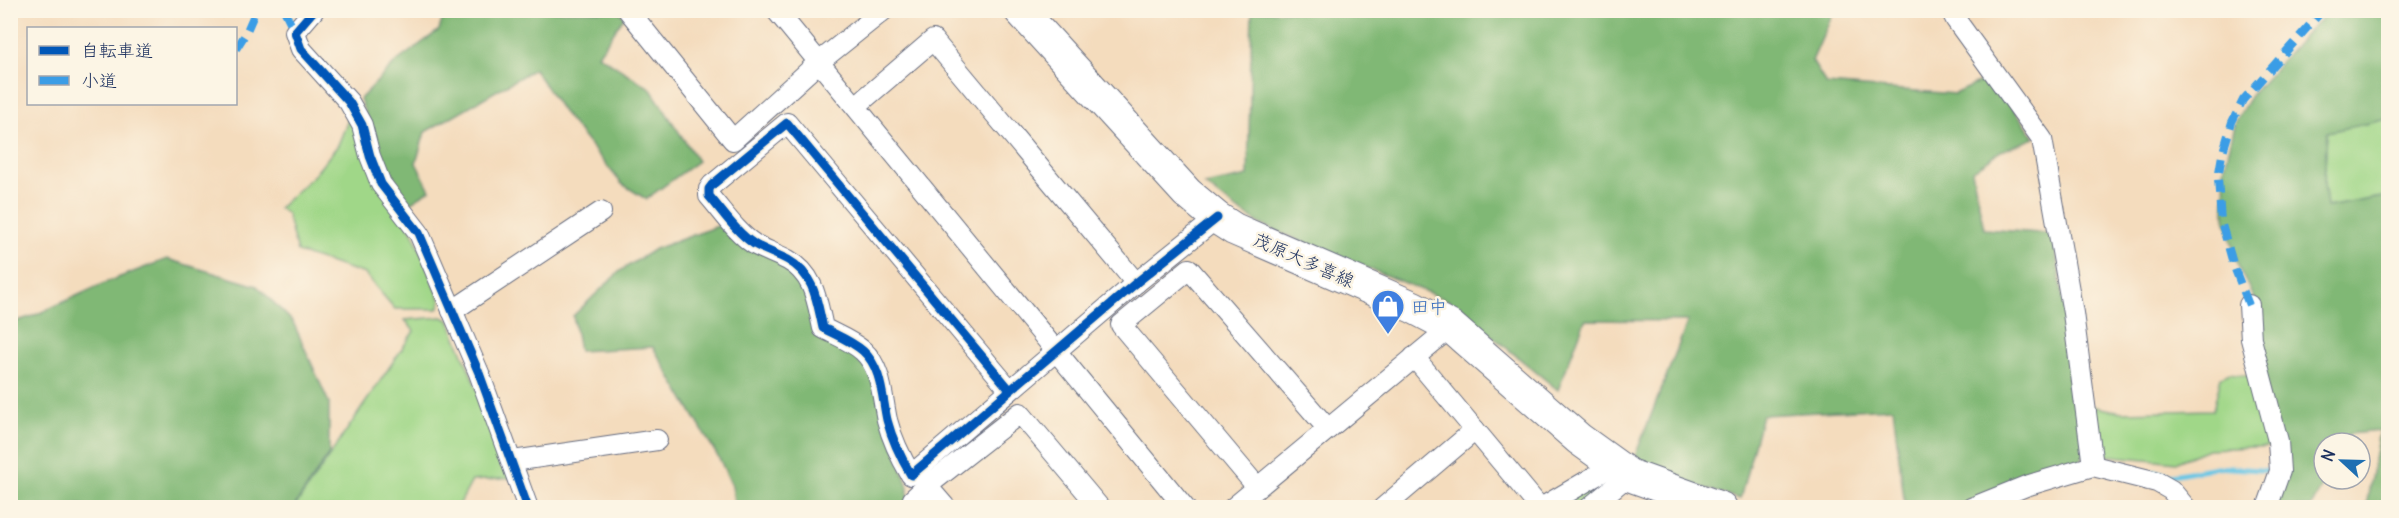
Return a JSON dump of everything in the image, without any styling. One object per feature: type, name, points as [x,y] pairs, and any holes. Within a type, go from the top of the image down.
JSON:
[{"type":"main road","name":"茂原大多喜線","points":[[1020,10],[1186,193],[1217,218],[1234,229],[1413,307],[1450,327],[1579,439],[1622,470],[1706,505]]},
{"type":"street","points":[[314,10],[295,32],[301,49],[349,102],[362,125],[370,156],[381,184],[419,232],[479,373],[528,507]]},
{"type":"street","points":[[628,10],[734,140],[819,62],[884,10]]},
{"type":"street","points":[[776,10],[1185,507]]},
{"type":"street","points":[[1951,10],[2042,139],[2073,313],[2093,466]]},
{"type":"street","points":[[856,106],[933,40],[1136,283]]},
{"type":"street","points":[[1010,390],[787,123],[709,189],[709,195],[740,232],[754,244],[791,262],[808,279],[815,290],[823,328],[862,350],[872,361],[883,396],[887,422],[900,456],[911,475],[1136,283],[1217,218]]},
{"type":"street","points":[[452,311],[601,212]]},
{"type":"street","points":[[1257,487],[1121,325],[1189,269],[1328,429]]},
{"type":"street","points":[[2249,304],[2252,339],[2278,441],[2280,471],[2267,507]]},
{"type":"street","points":[[1233,507],[1450,327]]},
{"type":"street","points":[[1414,357],[1541,507],[1622,470]]},
{"type":"street","points":[[910,507],[913,499],[927,486],[1020,413],[1100,507]]},
{"type":"street","points":[[1383,507],[1475,430]]},
{"type":"street","points":[[513,461],[657,440]]},
{"type":"street","points":[[1971,507],[2026,486],[2093,466],[2157,482],[2171,490],[2186,507]]},
{"type":"street","points":[[1589,507],[1622,470]]},
{"type":"street","points":[[927,486],[946,507]]},
{"type":"green space","points":[[445,11],[619,11],[624,17],[598,55],[650,88],[698,161],[646,199],[622,184],[563,112],[534,69],[425,132],[416,163],[430,190],[405,206],[389,184],[360,99],[396,62],[439,30]]},
{"type":"green space","points":[[1252,11],[1834,11],[1812,61],[1826,84],[1955,94],[1991,77],[2035,138],[2001,151],[1972,171],[1984,229],[2053,234],[2086,451],[2078,465],[1956,507],[1905,507],[1893,408],[1762,415],[1740,499],[1671,478],[1635,456],[1688,321],[1585,320],[1558,390],[1449,301],[1262,225],[1205,185],[1248,176]]},
{"type":"green space","points":[[2330,11],[2388,11],[2388,119],[2327,132],[2324,184],[2327,207],[2388,196],[2388,507],[2366,507],[2369,491],[2372,491],[2372,472],[2379,431],[2312,431],[2312,491],[2320,491],[2311,507],[2271,507],[2283,472],[2260,364],[2253,296],[2239,269],[2225,218],[2224,170],[2236,121],[2251,95],[2312,27]]},
{"type":"green space","points":[[350,115],[415,238],[441,301],[438,309],[395,309],[365,274],[297,252],[287,214],[279,208],[315,174],[338,145]]},
{"type":"green space","points":[[2388,119],[2388,196],[2327,207],[2324,184],[2327,132]]},
{"type":"green space","points":[[723,220],[796,270],[814,313],[868,365],[908,487],[905,507],[735,507],[732,486],[720,460],[653,347],[579,351],[573,316],[620,271],[655,249],[718,226]]},
{"type":"green space","points":[[167,259],[257,286],[293,322],[329,403],[329,454],[294,507],[97,508],[75,504],[70,507],[11,507],[11,323],[33,316],[107,282]]},
{"type":"green space","points":[[442,317],[449,320],[513,478],[472,481],[458,507],[294,508],[414,331],[405,320]]},
{"type":"green space","points":[[2230,373],[2246,376],[2256,373],[2276,446],[2208,449],[2177,462],[2102,455],[2095,447],[2090,406],[2122,412],[2213,410],[2221,377]]},
{"type":"green space","points":[[1601,477],[1608,481],[1577,507],[1554,508]]},
{"type":"waterway","points":[[2154,472],[2172,475],[2217,467],[2274,471]]},
{"type":"marked path","points":[[237,47],[256,10]]},
{"type":"marked path","points":[[284,10],[295,32]]},
{"type":"marked path","points":[[2249,305],[2234,267],[2221,221],[2218,178],[2222,155],[2232,122],[2243,100],[2323,10]]},
{"type":"cycle path","points":[[314,10],[295,32],[301,49],[349,102],[362,125],[370,156],[381,184],[419,233],[479,373],[528,508]]},
{"type":"cycle path","points":[[1010,390],[787,123],[709,189],[709,196],[747,239],[788,260],[804,273],[813,290],[823,328],[854,344],[869,358],[878,374],[891,434],[911,475],[1136,283],[1217,218]]},
{"type":"place","name":"田中","points":[[1388,335]]}]
